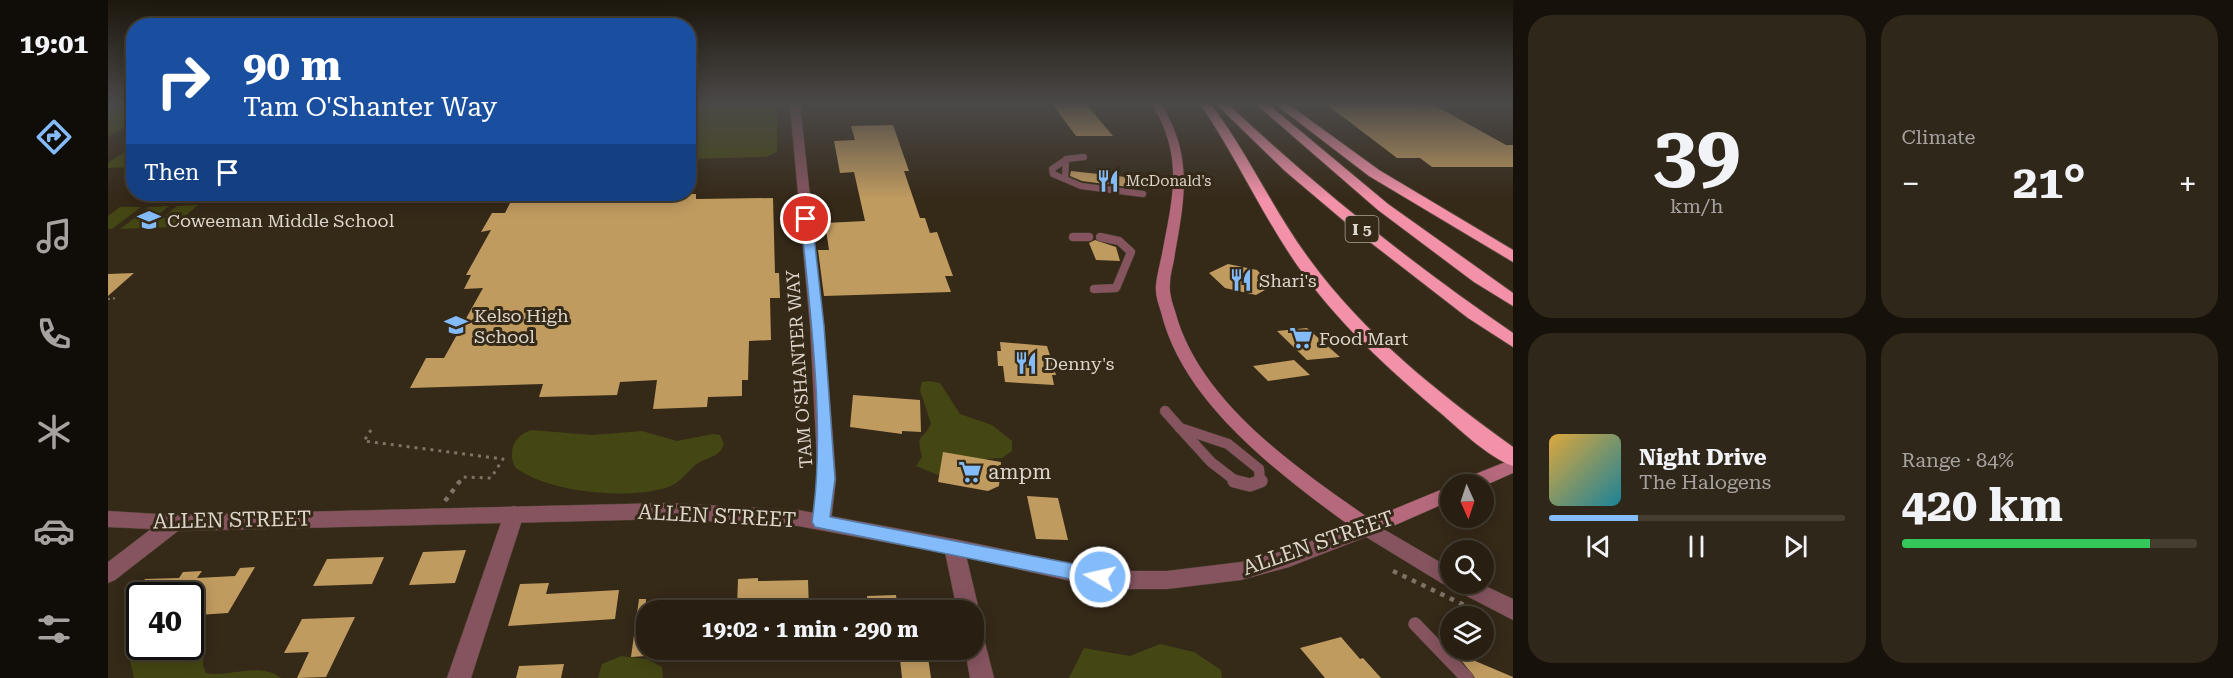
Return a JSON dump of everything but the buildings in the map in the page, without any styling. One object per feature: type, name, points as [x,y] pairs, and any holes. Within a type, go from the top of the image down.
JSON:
[{"type":"highway","points":[[1227,136],[1300,256],[1332,297],[1400,366],[1513,458]]},
{"type":"highway","name":"I 5","points":[[1253,136],[1280,162],[1358,227],[1513,341]]},
{"type":"highway","name":"I 5","points":[[1295,136],[1319,158],[1390,213],[1513,301]]},
{"type":"highway","points":[[1323,136],[1374,173],[1513,257]]},
{"type":"main road","points":[[1174,136],[1182,169],[1162,292],[1173,334],[1191,366],[1242,427],[1299,479],[1368,528]]},
{"type":"main road","points":[[1494,474],[1513,466]]},
{"type":"main road","name":"ALLEN STREET","points":[[1368,528],[1440,497]]},
{"type":"street","name":"TAM O'SHANTER WAY","points":[[798,136],[818,326],[827,479],[821,522]]},
{"type":"street","name":"ALLEN STREET","points":[[108,519],[174,523],[667,511],[798,518],[954,547],[1075,573],[1130,580],[1167,580],[1241,571],[1289,558],[1368,528]]},
{"type":"street","points":[[459,678],[514,514]]},
{"type":"street","points":[[108,574],[174,523]]},
{"type":"street","points":[[1368,528],[1440,572]]},
{"type":"street","points":[[954,547],[966,600]]},
{"type":"street","points":[[1482,594],[1513,610]]},
{"type":"street","points":[[978,660],[982,678]]},
{"type":"lane","points":[[1083,157],[1064,161],[1051,170],[1053,174],[1081,186],[1143,194]]},
{"type":"lane","points":[[1064,161],[1065,179]]},
{"type":"lane","points":[[1073,237],[1089,237]]},
{"type":"lane","points":[[1094,289],[1116,288],[1131,252],[1119,241],[1100,237]]},
{"type":"lane","points":[[1165,411],[1179,428],[1232,480],[1252,485],[1261,482],[1259,469],[1236,449],[1179,428]]},
{"type":"lane","points":[[1415,624],[1467,678]]},
{"type":"path","points":[[108,299],[117,298]]},
{"type":"path","points":[[371,430],[364,441],[503,459],[491,478],[463,477],[442,504]]},
{"type":"path","points":[[1393,571],[1465,606]]},
{"type":"shaded area","points":[[696,136],[777,136],[777,152],[766,157],[696,159]]},
{"type":"shaded area","points":[[126,151],[126,167],[108,168],[108,163]]},
{"type":"shaded area","points":[[198,205],[172,227],[150,228],[177,206]]},
{"type":"shaded area","points":[[169,206],[142,228],[120,229],[149,207]]},
{"type":"shaded area","points":[[120,207],[141,207],[112,229],[108,229],[108,216]]},
{"type":"shaded area","points":[[922,382],[940,383],[960,414],[992,425],[1012,441],[1012,451],[1002,458],[987,459],[984,464],[938,475],[916,466],[922,457],[920,438],[931,424],[920,390]]},
{"type":"shaded area","points":[[532,430],[592,435],[642,431],[677,441],[713,434],[720,435],[724,444],[717,454],[700,462],[671,486],[655,491],[635,493],[591,492],[548,483],[529,476],[515,467],[512,455],[514,444],[521,435]]},
{"type":"shaded area","points":[[1160,644],[1194,652],[1221,670],[1222,678],[1069,678],[1084,648],[1130,656]]},
{"type":"shaded area","points":[[621,656],[636,658],[636,660],[649,660],[662,667],[663,678],[598,678],[602,664]]},
{"type":"shaded area","points":[[130,660],[203,660],[206,673],[254,670],[273,673],[281,678],[134,678]]},
{"type":"place","name":"McDonald's","points":[[1108,181]]},
{"type":"place","name":"Coweeman Middle School","points":[[149,220]]},
{"type":"place","name":"Shari's","points":[[1241,280]]},
{"type":"place","name":"Kelso High School","points":[[456,325]]},
{"type":"place","name":"Food Mart","points":[[1301,338]]},
{"type":"place","name":"Denny's","points":[[1026,363]]},
{"type":"place","name":"ampm","points":[[970,472]]},
{"type":"route","points":[[806,219],[814,307],[818,326],[827,479],[821,522],[1100,577]]}]
